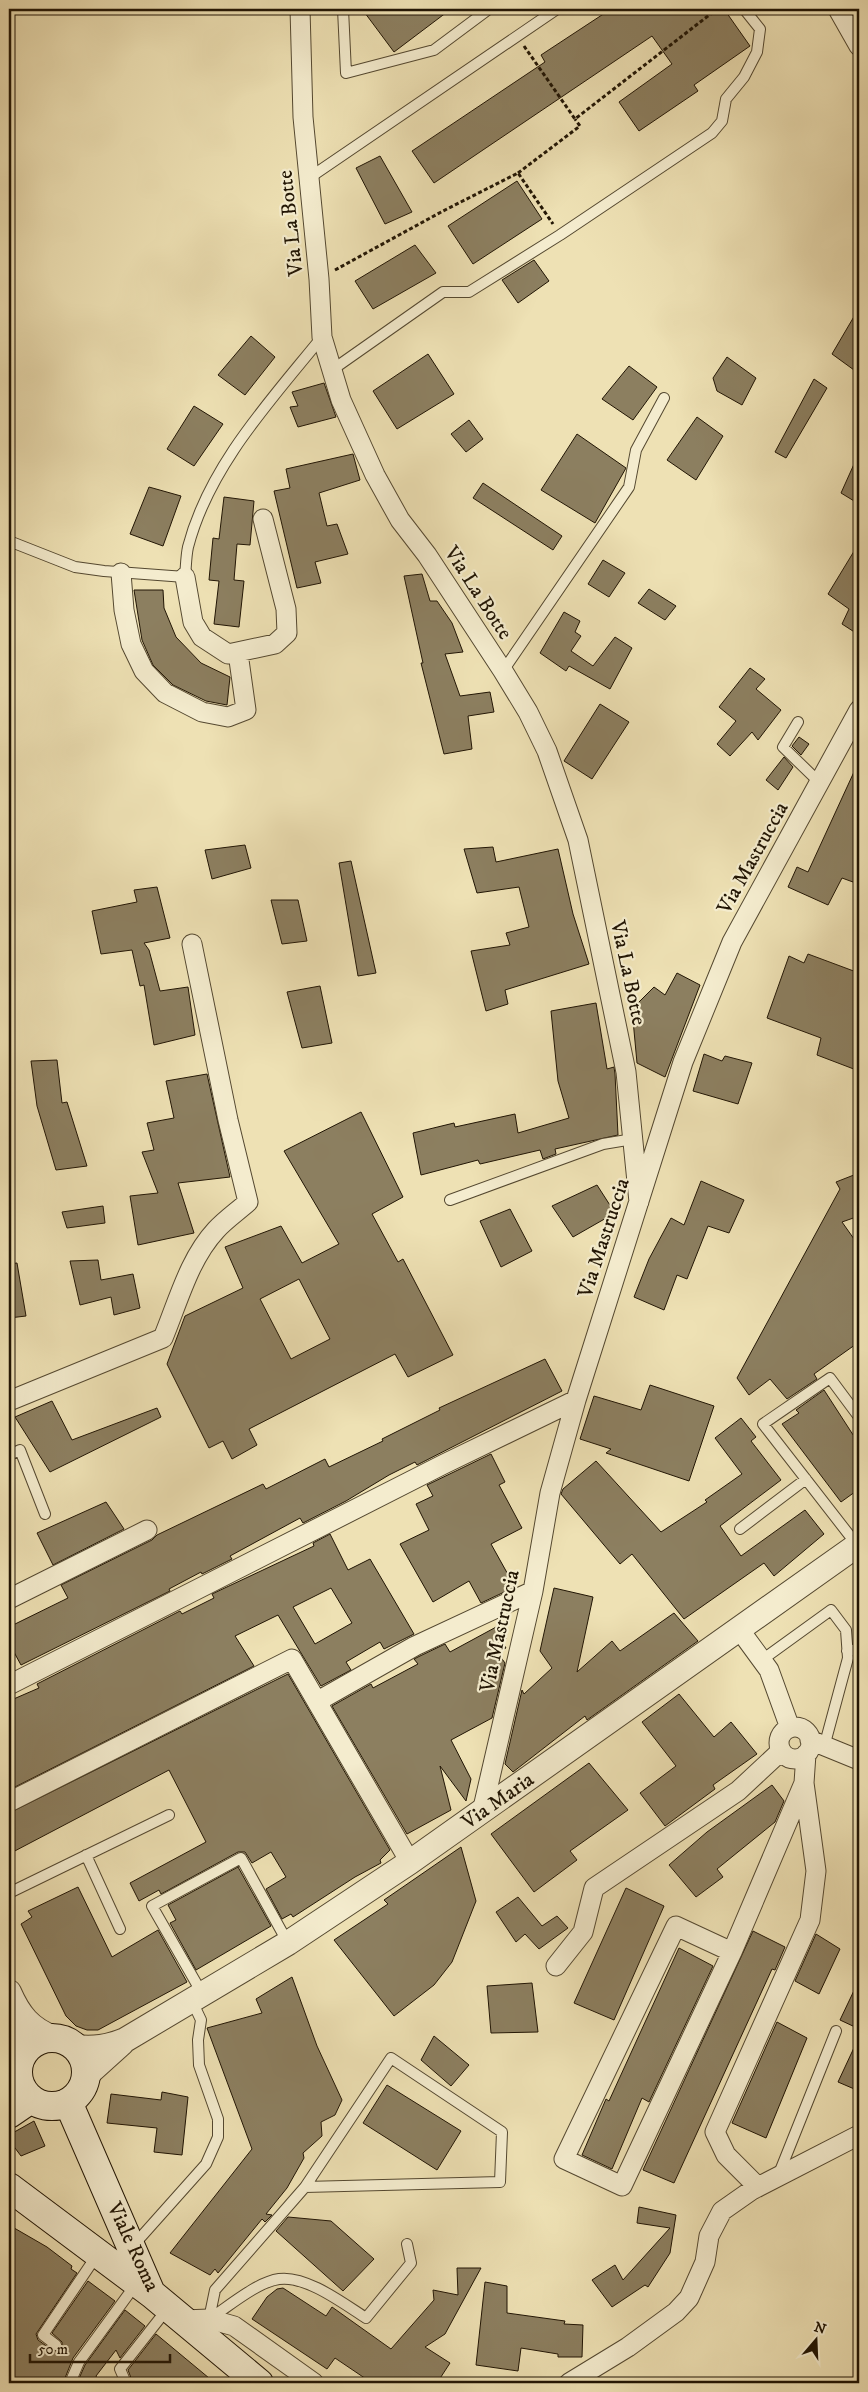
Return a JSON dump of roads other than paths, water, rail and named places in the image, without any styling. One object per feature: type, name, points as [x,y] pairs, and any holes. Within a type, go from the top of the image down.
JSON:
[{"type":"main road","points":[[37,2041],[65,2043],[84,2062],[85,2080],[79,2092],[68,2102],[54,2106],[31,2099],[21,2087],[15,2069],[30,2046],[37,2041]]},
{"type":"main road","points":[[9,2114],[31,2099]]},
{"type":"main road","name":"Viale Roma","points":[[68,2102],[132,2248],[170,2305],[247,2379]]},
{"type":"main road","points":[[9,2187],[170,2305]]},
{"type":"street","name":"Via La Botte","points":[[300,9],[303,117],[320,279],[322,337],[341,400],[375,475],[400,520],[427,556],[503,670],[528,712],[547,751],[578,840],[626,1072],[639,1202]]},
{"type":"street","points":[[838,9],[859,46]]},
{"type":"street","points":[[186,577],[193,622],[202,636],[228,654],[275,644],[287,633],[286,609],[263,519]]},
{"type":"street","points":[[121,573],[124,610],[131,644],[144,670],[165,693],[202,712],[228,717],[246,710],[238,653]]},
{"type":"street","name":"Via Mastruccia","points":[[482,1812],[533,1591],[550,1493],[576,1400],[683,1062],[732,942],[859,710]]},
{"type":"street","points":[[9,1401],[163,1338],[192,1267],[202,1250],[216,1230],[248,1202],[228,1120],[192,944]]},
{"type":"street","points":[[9,1685],[444,1464],[576,1400]]},
{"type":"street","points":[[9,1599],[147,1530]]},
{"type":"street","name":"Via Maria","points":[[125,2040],[288,1943],[410,1862],[858,1544]]},
{"type":"street","points":[[318,1701],[415,1646],[533,1591]]},
{"type":"street","points":[[739,1629],[769,1670],[790,1728]]},
{"type":"street","points":[[9,1802],[292,1659],[410,1862]]},
{"type":"street","points":[[781,1751],[780,1738],[782,1733],[790,1728],[801,1728],[813,1747],[859,1760]]},
{"type":"street","points":[[781,1751],[791,1758],[801,1758],[813,1747]]},
{"type":"street","points":[[732,1952],[676,1926],[564,2159],[622,2186],[732,1952],[804,1784],[813,1747]]},
{"type":"street","points":[[556,1966],[583,1932],[594,1888],[738,1791],[781,1751]]},
{"type":"street","points":[[758,2187],[726,2155],[715,2132],[810,1920],[816,1871],[804,1784]]},
{"type":"street","points":[[13,2002],[26,2022],[43,2034],[65,2043],[92,2049],[109,2047],[125,2040]]},
{"type":"street","points":[[13,2002],[22,2043],[15,2069]]},
{"type":"street","points":[[85,2080],[91,2071],[125,2040]]},
{"type":"street","points":[[569,2383],[628,2347],[676,2312],[689,2298],[706,2262],[709,2236],[722,2211],[758,2187],[859,2135]]},
{"type":"street","points":[[170,2305],[234,2326],[314,2383]]},
{"type":"lane","points":[[343,9],[346,73],[434,50],[489,9]]},
{"type":"lane","points":[[309,178],[516,35],[557,9]]},
{"type":"lane","points":[[332,370],[443,292],[469,292],[560,235],[712,133],[722,121],[726,99],[744,77],[757,52],[760,29],[744,9]]},
{"type":"lane","points":[[9,541],[75,567],[121,573],[186,577],[188,549],[197,520],[214,482],[265,406],[322,337]]},
{"type":"lane","points":[[503,670],[629,487],[636,450],[664,398]]},
{"type":"lane","points":[[798,722],[783,747],[820,783]]},
{"type":"lane","points":[[450,1200],[604,1144],[632,1139]]},
{"type":"lane","points":[[858,1544],[762,1424],[830,1378],[859,1417]]},
{"type":"lane","points":[[9,1455],[20,1450],[45,1514]]},
{"type":"lane","points":[[740,1530],[806,1479]]},
{"type":"lane","points":[[762,1660],[831,1610],[846,1630],[848,1658],[813,1747]]},
{"type":"lane","points":[[847,1651],[859,1649]]},
{"type":"lane","points":[[9,1893],[169,1815]]},
{"type":"lane","points":[[86,1855],[120,1929]]},
{"type":"lane","points":[[132,2248],[206,2164],[218,2137],[218,2119],[199,2065],[198,2040],[201,2020],[197,1998],[152,1906],[241,1858],[288,1943]]},
{"type":"lane","points":[[778,2176],[836,2031]]},
{"type":"lane","points":[[70,2383],[79,2362],[170,2305],[215,2290],[305,2187],[391,2058],[502,2132],[500,2182],[305,2187]]},
{"type":"lane","points":[[126,2383],[120,2369],[170,2305],[259,2286],[279,2279],[298,2280],[331,2295],[366,2318],[411,2263],[407,2244]]},
{"type":"lane","points":[[56,2345],[43,2335],[98,2254]]}]
